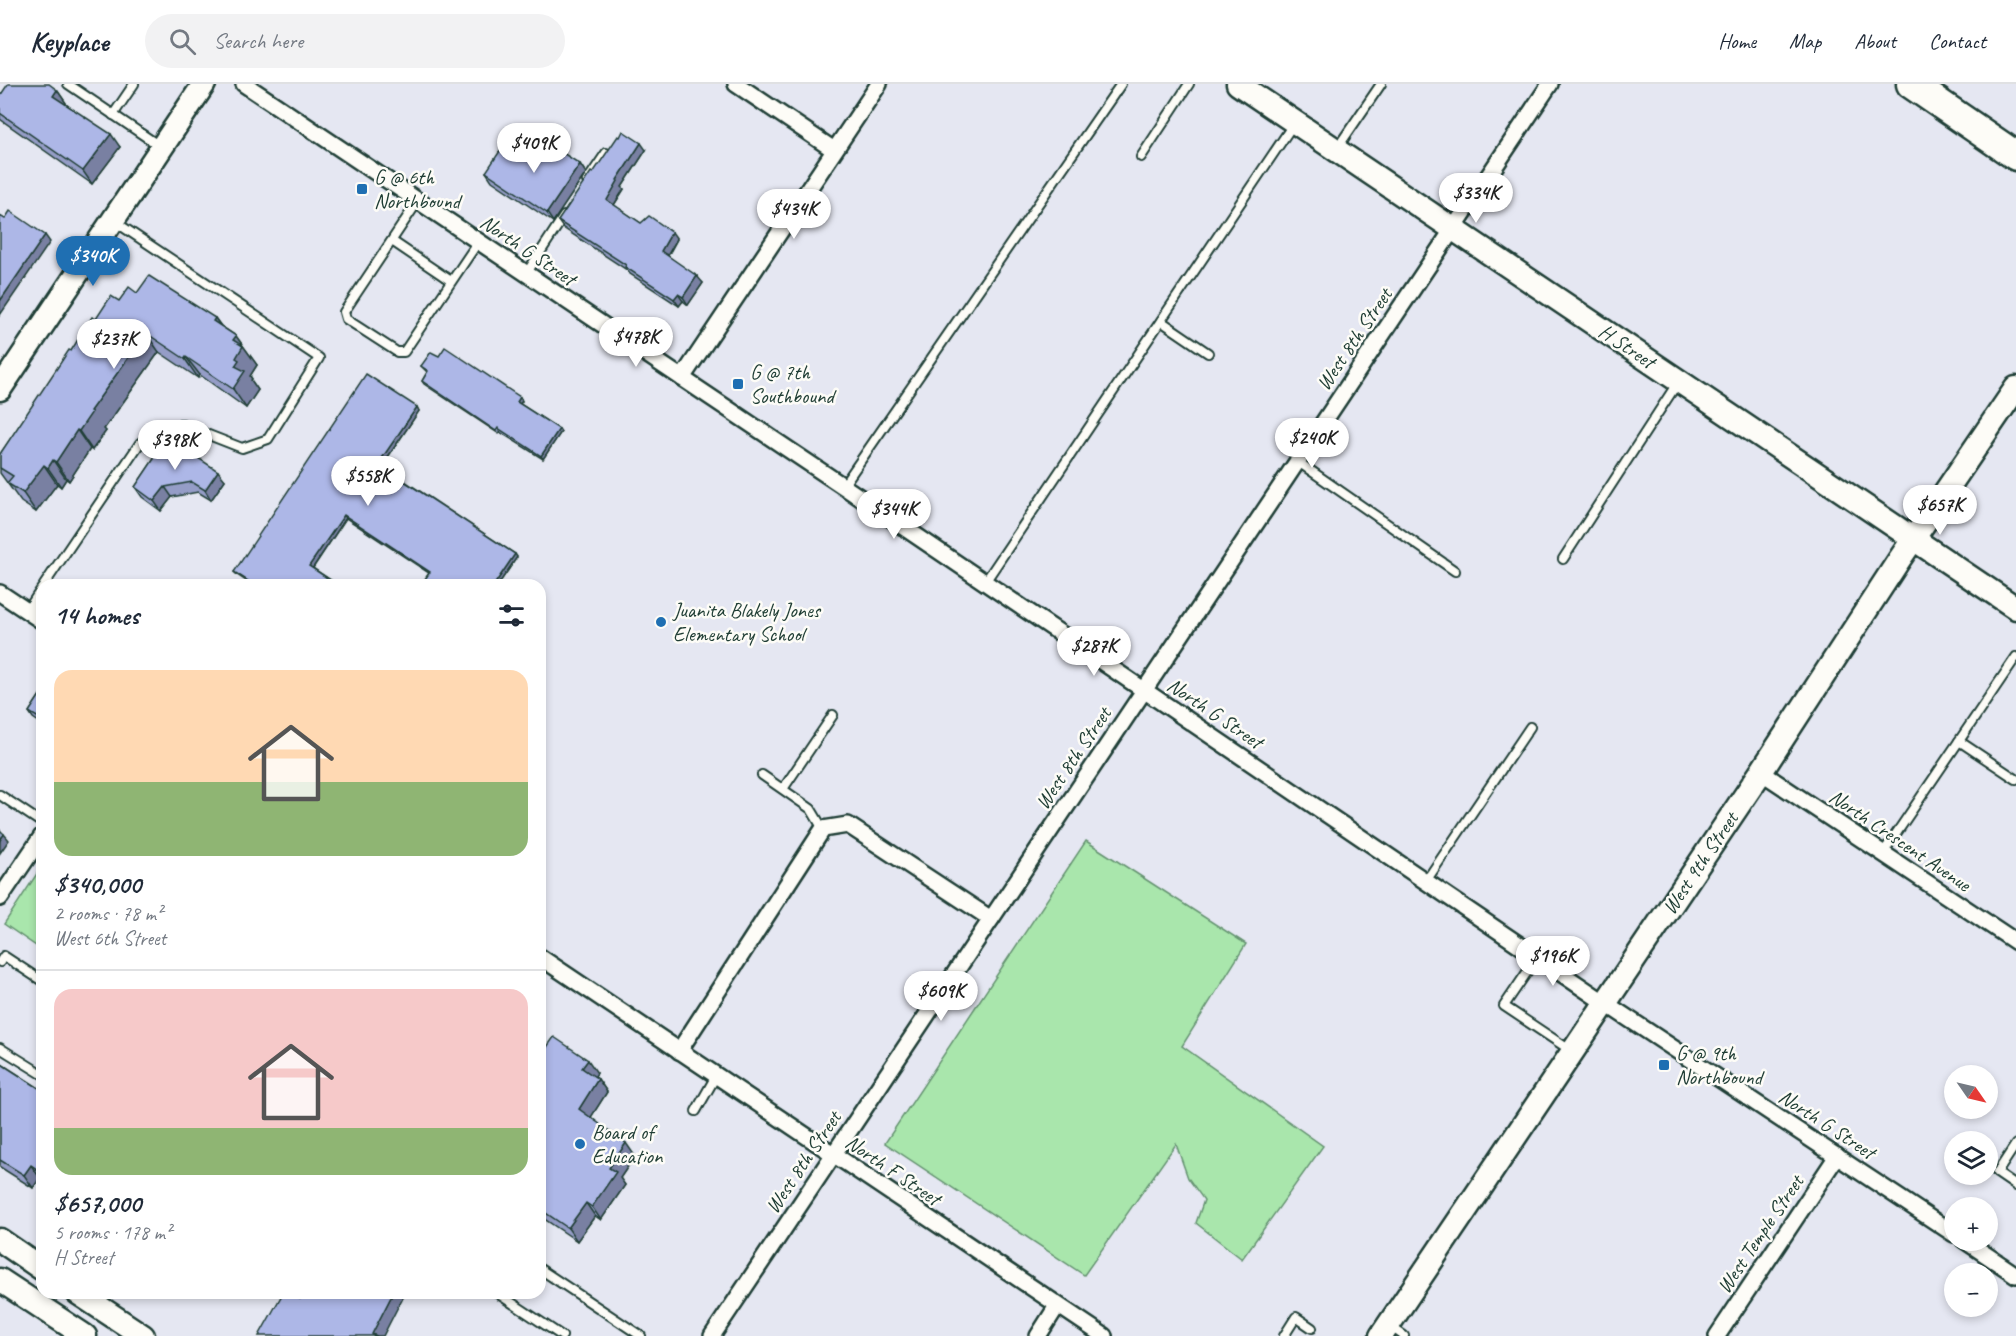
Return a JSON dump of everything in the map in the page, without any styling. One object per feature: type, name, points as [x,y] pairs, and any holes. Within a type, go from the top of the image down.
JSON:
[{"type":"highway","points":[[1911,84],[2016,156]]},
{"type":"street","points":[[0,389],[204,84]]},
{"type":"street","name":"North G Street","points":[[244,84],[843,486],[1605,1003],[1944,1227]]},
{"type":"street","points":[[736,84],[834,150]]},
{"type":"street","points":[[682,378],[879,84]]},
{"type":"street","name":"H Street","points":[[1238,84],[2016,608]]},
{"type":"street","name":"West 8th Street","points":[[712,1336],[1550,84]]},
{"type":"street","name":"West 9th Street","points":[[1392,1332],[1572,1052],[2016,388]]},
{"type":"street","points":[[0,593],[36,617]]},
{"type":"street","name":"North Crescent Avenue","points":[[1761,772],[2016,942]]},
{"type":"street","points":[[679,1051],[823,829],[848,825],[991,919]]},
{"type":"street","points":[[0,898],[36,845]]},
{"type":"street","name":"North F Street","points":[[546,961],[1104,1336]]},
{"type":"street","name":"West Temple Street","points":[[1717,1336],[1837,1156]]},
{"type":"street","points":[[0,1240],[36,1265]]},
{"type":"street","points":[[1980,1251],[2016,1275]]},
{"type":"street","points":[[0,1280],[85,1336]]},
{"type":"street","points":[[87,1299],[143,1336]]},
{"type":"street","points":[[1038,1336],[1057,1306]]},
{"type":"lane","points":[[68,84],[161,148]]},
{"type":"lane","points":[[113,115],[134,84]]},
{"type":"lane","points":[[843,486],[1121,84]]},
{"type":"lane","points":[[1141,157],[1189,84]]},
{"type":"lane","points":[[1336,150],[1381,84]]},
{"type":"lane","points":[[985,582],[1295,122]]},
{"type":"lane","points":[[580,192],[606,153]]},
{"type":"lane","points":[[418,201],[345,312],[346,319],[397,352],[404,352],[478,242]]},
{"type":"lane","points":[[525,274],[568,210]]},
{"type":"lane","points":[[48,579],[140,443],[165,425],[183,425],[242,448],[268,439],[319,358],[112,220]]},
{"type":"lane","points":[[392,241],[451,281]]},
{"type":"lane","points":[[1161,321],[1208,353]]},
{"type":"lane","points":[[1563,559],[1679,381]]},
{"type":"lane","points":[[1297,461],[1455,571]]},
{"type":"lane","points":[[27,611],[36,597]]},
{"type":"lane","points":[[1883,853],[2016,657]]},
{"type":"lane","points":[[783,789],[833,715]]},
{"type":"lane","points":[[1426,881],[1530,727]]},
{"type":"lane","points":[[1959,741],[2016,779]]},
{"type":"lane","points":[[762,775],[811,809],[823,829]]},
{"type":"lane","points":[[0,795],[36,820]]},
{"type":"lane","points":[[0,962],[4,956],[36,977]]},
{"type":"lane","points":[[1538,956],[1504,1006],[1572,1052]]},
{"type":"lane","points":[[0,1048],[36,1070]]},
{"type":"lane","points":[[696,1111],[716,1076]]},
{"type":"lane","points":[[2016,1144],[1997,1173],[2016,1186]]},
{"type":"lane","points":[[546,1273],[641,1336]]},
{"type":"lane","points":[[506,1299],[562,1336]]},
{"type":"lane","points":[[1288,1334],[1296,1317],[1312,1328]]},
{"type":"green space","points":[[1086,841],[1246,944],[1182,1046],[1323,1146],[1242,1259],[1196,1223],[1204,1200],[1188,1178],[1176,1144],[1084,1275],[885,1143]]},
{"type":"green space","points":[[36,875],[36,946],[4,924]]},
{"type":"building","points":[[8,84],[49,84],[57,90],[53,96],[111,134],[83,171],[0,113],[0,96]]},
{"type":"building","points":[[623,131],[641,143],[607,200],[641,223],[649,216],[672,232],[661,251],[697,276],[683,297],[678,294],[674,299],[558,221],[591,172],[593,173]]},
{"type":"building","points":[[506,142],[536,162],[549,144],[580,164],[547,213],[486,172]]},
{"type":"building","points":[[10,211],[45,235],[0,301],[0,216],[5,219]]},
{"type":"building","points":[[149,276],[215,318],[213,321],[236,336],[233,340],[243,346],[236,358],[239,360],[235,366],[245,371],[233,389],[146,333],[56,462],[53,460],[48,468],[44,465],[23,493],[7,483],[13,476],[0,468],[0,454],[69,350],[71,351],[92,317],[96,319],[111,296],[119,301],[129,287],[137,293]]},
{"type":"building","points":[[445,347],[520,397],[517,402],[559,429],[541,456],[498,428],[496,431],[422,381],[428,371],[421,366],[431,352],[439,356]]},
{"type":"building","points":[[366,374],[417,407],[378,464],[515,554],[498,579],[425,579],[430,572],[344,515],[309,566],[329,579],[245,579],[234,572]]},
{"type":"building","points":[[168,438],[218,471],[205,490],[192,482],[165,487],[154,501],[135,487]]},
{"type":"building","points":[[36,701],[36,716],[29,712]]},
{"type":"building","name":"Board of Education","points":[[554,1037],[588,1060],[582,1068],[598,1079],[579,1109],[626,1143],[609,1168],[616,1172],[592,1207],[586,1203],[568,1228],[546,1213],[546,1048]]},
{"type":"building","points":[[0,1063],[36,1086],[36,1168],[31,1165],[24,1175],[0,1160]]},
{"type":"building","points":[[280,1299],[390,1299],[372,1334],[377,1336],[259,1336]]},
{"type":"place","name":"G @ 6th Northbound","points":[[362,189]]},
{"type":"place","name":"G @ 7th Southbound","points":[[738,384]]},
{"type":"place","name":"Juanita Blakely Jones Elementary School","points":[[661,622]]},
{"type":"place","name":"G @ 9th Northbound","points":[[1664,1065]]},
{"type":"place","name":"Board of Education","points":[[580,1144]]}]
